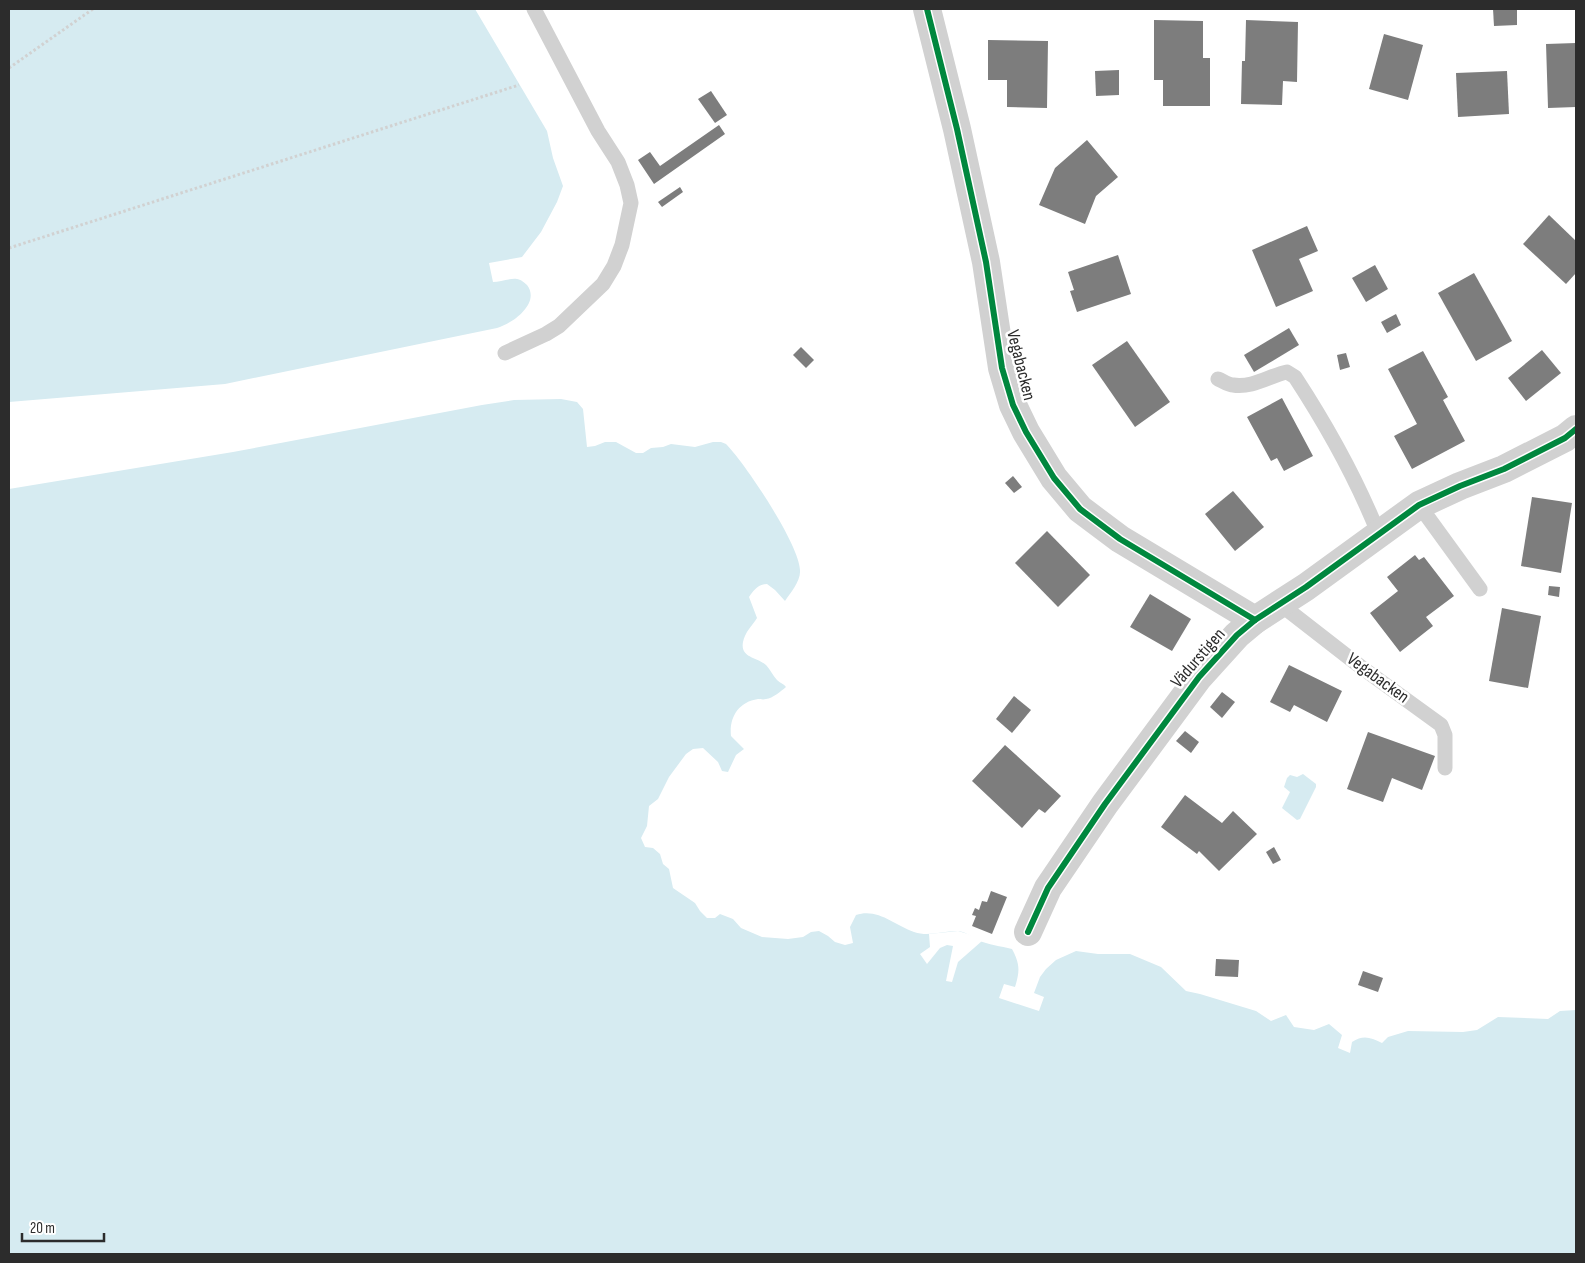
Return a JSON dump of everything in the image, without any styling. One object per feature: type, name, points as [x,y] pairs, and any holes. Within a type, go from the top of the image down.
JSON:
[{"type":"street","name":"Vegabacken","points":[[927,9],[957,129],[986,262],[1002,368],[1013,405],[1026,432],[1054,478],[1080,509],[1120,539],[1255,620]]},
{"type":"street","name":"Vädurstigen","points":[[1028,932],[1048,888],[1150,743],[1199,677],[1237,635],[1255,620],[1419,505],[1460,486],[1504,469],[1565,438],[1576,429]]},
{"type":"lane","points":[[505,353],[559,326],[602,284],[614,266],[622,245],[631,203],[627,185],[618,162],[598,130],[534,9]]},
{"type":"lane","points":[[1218,380],[1233,385],[1259,382],[1287,372],[1295,377],[1366,503],[1378,534]]},
{"type":"lane","points":[[1419,505],[1480,589]]},
{"type":"lane","name":"Vegabacken","points":[[1280,604],[1441,725],[1445,735],[1445,768]]},
{"type":"path","points":[[9,68],[93,9]]},
{"type":"path","points":[[9,248],[519,85]]},
{"type":"shaded area","points":[[9,9],[475,9],[547,131],[553,158],[563,186],[541,232],[522,257],[489,263],[493,282],[517,279],[527,285],[530,292],[528,305],[517,317],[497,328],[225,384],[9,402]]},
{"type":"shaded area","points":[[561,399],[577,402],[583,409],[587,447],[605,442],[616,442],[636,453],[643,453],[651,448],[671,444],[695,447],[713,442],[726,444],[758,485],[770,504],[791,542],[797,558],[800,570],[799,578],[785,601],[767,584],[758,587],[749,597],[757,618],[747,632],[743,642],[744,651],[766,665],[777,680],[786,687],[771,697],[745,704],[736,712],[733,717],[731,736],[744,749],[736,755],[728,772],[722,771],[718,762],[703,748],[693,749],[686,754],[669,777],[658,799],[649,806],[647,826],[641,838],[645,847],[653,848],[660,854],[663,864],[669,869],[673,888],[695,903],[707,918],[715,918],[720,914],[733,919],[741,928],[762,937],[788,939],[803,937],[811,932],[819,931],[835,942],[845,945],[853,943],[850,927],[856,915],[864,913],[879,915],[914,932],[930,934],[963,932],[982,942],[1012,949],[1018,963],[1017,981],[1015,987],[1004,984],[999,998],[1039,1011],[1044,997],[1034,993],[1040,977],[1056,960],[1076,951],[1098,954],[1130,954],[1161,967],[1186,991],[1256,1011],[1271,1021],[1286,1015],[1294,1027],[1314,1030],[1329,1024],[1342,1035],[1338,1048],[1350,1053],[1352,1042],[1363,1038],[1370,1038],[1382,1043],[1388,1037],[1408,1031],[1463,1032],[1477,1030],[1498,1017],[1548,1019],[1560,1011],[1576,1010],[1576,1254],[9,1254],[9,489],[233,452],[482,405],[514,400]]},
{"type":"shaded area","points":[[1303,774],[1316,784],[1316,787],[1300,819],[1297,820],[1282,808],[1290,792],[1284,787],[1290,775],[1297,777]]},
{"type":"pier","points":[[958,931],[982,941],[958,962],[952,982],[946,981],[953,946],[947,945],[940,948],[927,964],[920,954],[930,947],[929,934]]},
{"type":"building","points":[[1493,9],[1517,9],[1517,25],[1494,26]]},
{"type":"building","points":[[1154,20],[1203,21],[1203,58],[1210,58],[1210,106],[1163,106],[1163,80],[1154,80]]},
{"type":"building","points":[[1246,20],[1298,22],[1297,82],[1283,81],[1282,105],[1241,104],[1242,61],[1245,61]]},
{"type":"building","points":[[1384,34],[1423,45],[1408,100],[1369,89]]},
{"type":"building","points":[[988,40],[1048,41],[1047,108],[1007,107],[1007,80],[988,80]]},
{"type":"building","points":[[1576,43],[1576,107],[1548,108],[1546,44]]},
{"type":"building","points":[[1119,70],[1119,95],[1096,96],[1095,71]]},
{"type":"building","points":[[1507,71],[1509,114],[1458,117],[1456,73]]},
{"type":"building","points":[[711,91],[727,115],[715,123],[698,99]]},
{"type":"building","points":[[719,125],[725,134],[654,184],[638,160],[650,152],[660,166]]},
{"type":"building","points":[[1087,140],[1118,177],[1096,196],[1085,224],[1039,205],[1055,168]]},
{"type":"building","points":[[680,187],[683,192],[662,207],[658,202]]},
{"type":"building","points":[[1549,215],[1576,241],[1576,273],[1566,284],[1523,244]]},
{"type":"building","points":[[1307,226],[1318,251],[1299,259],[1313,291],[1276,307],[1252,250]]},
{"type":"building","points":[[1118,255],[1131,294],[1077,312],[1070,291],[1074,290],[1068,272]]},
{"type":"building","points":[[1375,265],[1388,289],[1366,302],[1352,278]]},
{"type":"building","points":[[1474,273],[1512,341],[1476,361],[1438,293]]},
{"type":"building","points":[[1396,314],[1401,325],[1387,333],[1381,322]]},
{"type":"building","points":[[1289,328],[1299,345],[1254,372],[1244,355]]},
{"type":"building","points":[[1127,341],[1170,402],[1135,427],[1092,365]]},
{"type":"building","points":[[801,347],[814,360],[806,368],[793,355]]},
{"type":"building","points":[[1542,350],[1561,373],[1526,401],[1508,378]]},
{"type":"building","points":[[1423,351],[1448,397],[1443,400],[1465,441],[1412,469],[1394,436],[1417,424],[1388,369]]},
{"type":"building","points":[[1346,353],[1350,367],[1340,370],[1337,355]]},
{"type":"building","points":[[1282,398],[1313,456],[1284,471],[1277,458],[1271,461],[1247,417]]},
{"type":"building","points":[[1013,476],[1022,487],[1014,493],[1005,483]]},
{"type":"building","points":[[1233,491],[1264,527],[1235,551],[1205,514]]},
{"type":"building","points":[[1532,497],[1572,503],[1561,573],[1521,566]]},
{"type":"building","points":[[1047,531],[1090,575],[1058,607],[1015,563]]},
{"type":"building","points":[[1415,555],[1419,560],[1424,557],[1454,596],[1426,617],[1433,626],[1400,652],[1370,613],[1398,591],[1387,577]]},
{"type":"building","points":[[1549,586],[1560,587],[1559,597],[1548,595]]},
{"type":"building","points":[[1150,594],[1191,619],[1172,651],[1130,627]]},
{"type":"building","points":[[1502,608],[1541,616],[1528,688],[1489,681]]},
{"type":"building","points":[[1289,665],[1342,691],[1327,722],[1294,705],[1290,712],[1270,702]]},
{"type":"building","points":[[1222,692],[1235,702],[1222,718],[1210,707]]},
{"type":"building","points":[[1014,696],[1031,710],[1012,733],[996,719]]},
{"type":"building","points":[[1185,731],[1199,742],[1191,753],[1176,741]]},
{"type":"building","points":[[1368,732],[1435,756],[1422,790],[1392,778],[1383,802],[1347,789]]},
{"type":"building","points":[[1005,745],[1061,796],[1045,813],[1039,809],[1022,828],[972,781]]},
{"type":"building","points":[[1185,795],[1222,823],[1233,811],[1257,834],[1219,871],[1199,851],[1197,854],[1161,827]]},
{"type":"building","points":[[1274,847],[1281,860],[1273,864],[1266,852]]},
{"type":"building","points":[[991,891],[1007,897],[992,934],[972,926],[976,916],[972,915],[975,908],[979,910],[982,901],[987,902]]},
{"type":"building","points":[[1216,959],[1239,960],[1238,977],[1215,976]]},
{"type":"building","points":[[1363,971],[1383,978],[1378,992],[1358,985]]},
{"type":"cycle path","points":[[927,9],[957,129],[986,262],[1002,368],[1013,405],[1026,432],[1054,478],[1080,509],[1120,539],[1255,620]]},
{"type":"cycle path","points":[[1028,932],[1048,888],[1105,804],[1199,677],[1237,635],[1255,620],[1306,587],[1419,505],[1460,486],[1504,469],[1565,438],[1576,429]]}]
